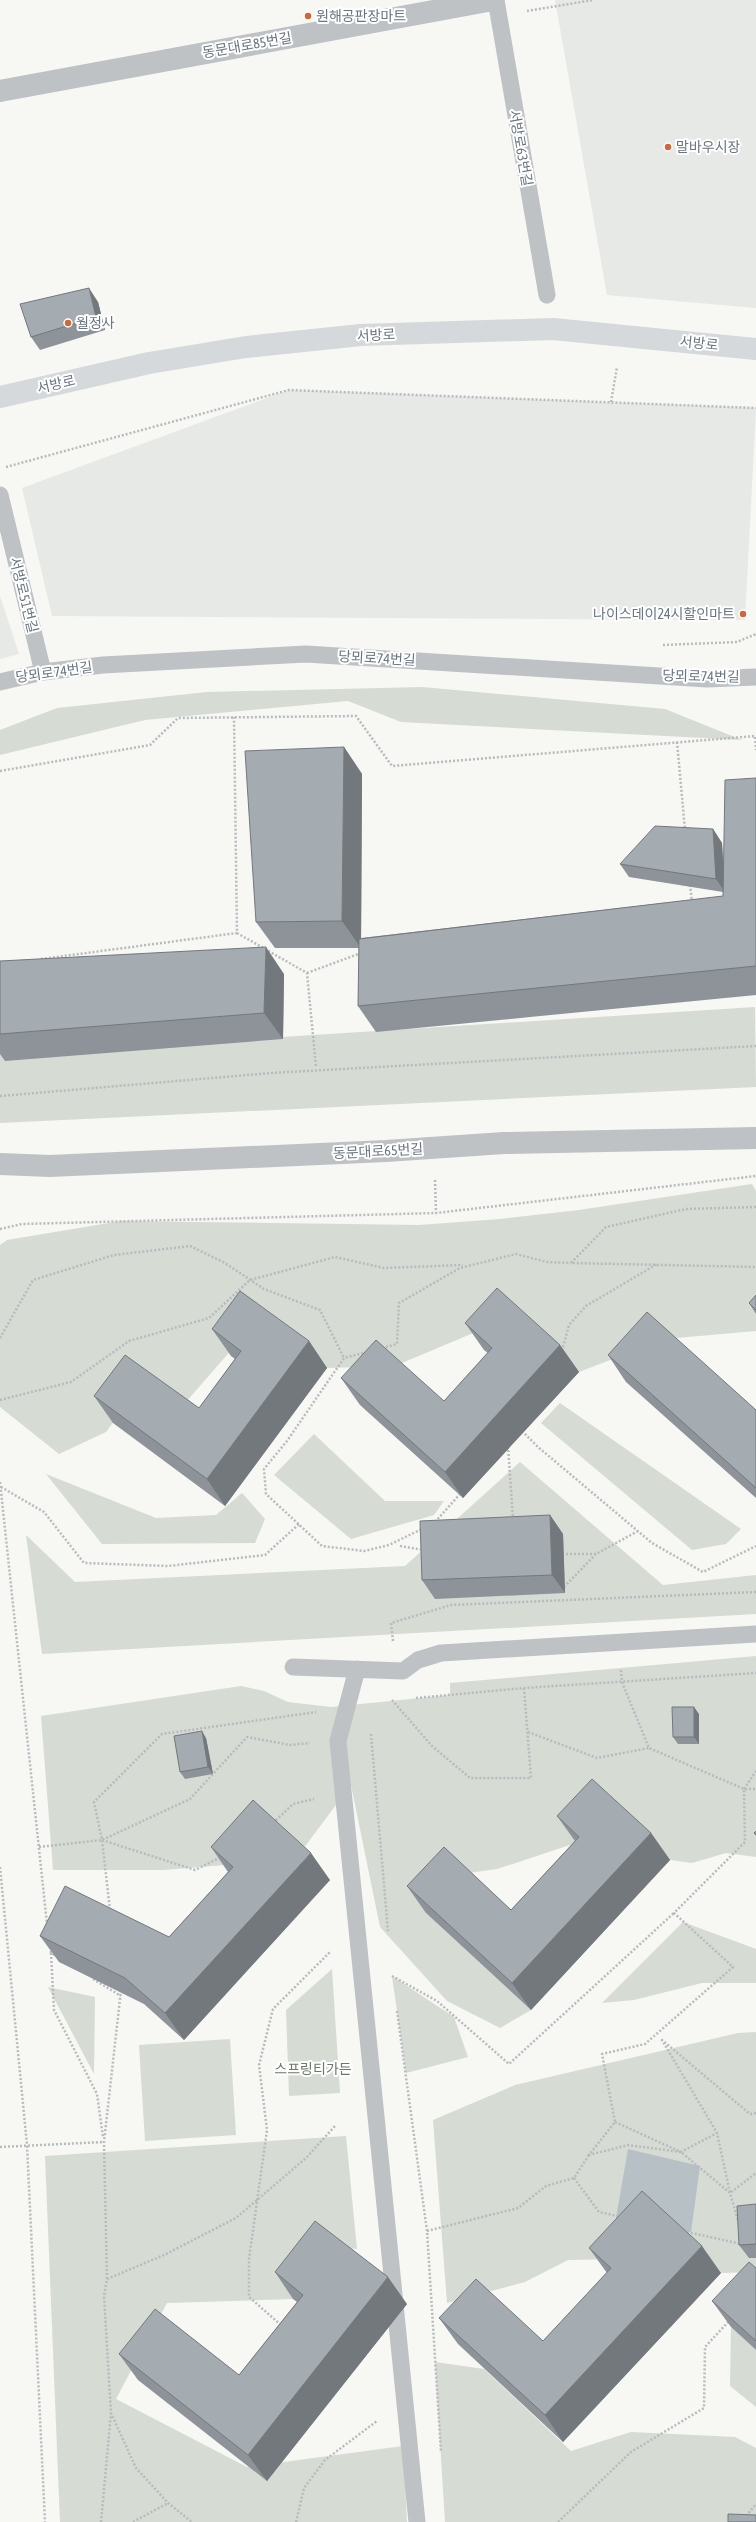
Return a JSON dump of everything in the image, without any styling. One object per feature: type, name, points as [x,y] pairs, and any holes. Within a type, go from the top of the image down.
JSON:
[{"type":"main road","name":"서방로","points":[[0,397],[149,363],[246,347],[360,336],[553,328],[756,349]]},
{"type":"street","name":"동문대로85번길","points":[[0,90],[495,0]]},
{"type":"street","name":"동문대로65번길","points":[[0,1164],[50,1166],[386,1151],[504,1143],[756,1138]]},
{"type":"lane","name":"서방로63번길","points":[[495,0],[547,296]]},
{"type":"lane","name":"서방로51번길","points":[[0,495],[43,672]]},
{"type":"lane","name":"당뫼로74번길","points":[[0,682],[43,672],[103,665],[306,654],[707,679],[756,677]]},
{"type":"lane","points":[[293,1667],[403,1671],[418,1660],[441,1653],[618,1641],[756,1634]]},
{"type":"lane","points":[[357,1669],[338,1741],[417,2522]]},
{"type":"path","points":[[524,12],[593,0]]},
{"type":"path","points":[[0,468],[289,390],[756,408]]},
{"type":"path","points":[[0,771],[150,745],[178,718],[356,716],[392,766],[755,736],[756,750]]},
{"type":"path","points":[[234,717],[237,933]]},
{"type":"path","points":[[676,742],[685,834]]},
{"type":"path","points":[[690,882],[692,905]]},
{"type":"path","points":[[33,960],[237,933],[307,973],[364,952]]},
{"type":"path","points":[[307,973],[316,1067]]},
{"type":"path","points":[[0,1096],[271,1073],[756,1046]]},
{"type":"path","points":[[0,1229],[22,1224],[436,1213],[756,1176]]},
{"type":"path","points":[[571,1262],[606,1228],[686,1209],[756,1207]]},
{"type":"path","points":[[0,1338],[33,1280],[114,1254],[190,1246],[225,1263],[264,1289],[320,1310],[344,1358]]},
{"type":"path","points":[[426,1528],[389,1545],[364,1551],[322,1546],[266,1494],[264,1469],[287,1441],[344,1358],[398,1344],[399,1303],[460,1268],[516,1254],[547,1262],[756,1267]]},
{"type":"path","points":[[0,1400],[71,1382],[129,1341],[209,1318],[250,1280],[335,1257],[384,1268],[469,1265]]},
{"type":"path","points":[[561,1353],[569,1325],[586,1306],[658,1264]]},
{"type":"path","points":[[516,1433],[520,1428],[538,1447],[652,1543],[703,1572],[756,1546]]},
{"type":"path","points":[[503,1447],[508,1442],[514,1525]]},
{"type":"path","points":[[0,1482],[48,1930]]},
{"type":"path","points":[[1,1487],[44,1512],[84,1563],[168,1566],[265,1555],[298,1524]]},
{"type":"path","points":[[432,1525],[462,1491]]},
{"type":"path","points":[[562,1589],[596,1554],[638,1531]]},
{"type":"path","points":[[400,1546],[431,1552]]},
{"type":"path","points":[[556,1554],[596,1554]]},
{"type":"path","points":[[391,1623],[451,1606],[756,1592]]},
{"type":"path","points":[[618,1641],[622,1682],[649,1748]]},
{"type":"path","points":[[412,1698],[524,1688],[756,1674]]},
{"type":"path","points":[[392,1700],[432,1746],[470,1778],[531,1778],[524,1688]]},
{"type":"path","points":[[111,1918],[102,1840],[94,1802],[162,1734],[311,1713],[347,1705],[399,1699]]},
{"type":"path","points":[[371,1732],[389,1938]]},
{"type":"path","points":[[528,1732],[597,1758],[649,1748],[744,1789],[756,1789]]},
{"type":"path","points":[[39,1847],[102,1840],[190,1799],[247,1738],[290,1745],[317,1742]]},
{"type":"path","points":[[392,1976],[437,2001],[509,2064],[674,1913],[745,1842],[744,1789],[756,1771]]},
{"type":"path","points":[[270,1826],[293,1804],[319,1798]]},
{"type":"path","points":[[102,1840],[195,1870],[226,1855]]},
{"type":"path","points":[[0,1867],[27,2145],[45,2522]]},
{"type":"path","points":[[427,2232],[518,2208],[546,2186],[574,2178],[589,2155],[615,2122],[602,2054],[645,2044],[733,1967],[674,1913]]},
{"type":"path","points":[[50,1945],[54,2010],[97,2094],[104,2142],[107,2279],[104,2296],[111,2413],[101,2522]]},
{"type":"path","points":[[282,2325],[249,2297],[249,2259],[267,2130],[259,2065],[272,2009],[332,1950]]},
{"type":"path","points":[[51,1953],[56,1956]]},
{"type":"path","points":[[392,1968],[393,1982]]},
{"type":"path","points":[[92,1978],[121,1996]]},
{"type":"path","points":[[104,2142],[121,1996],[120,1988]]},
{"type":"path","points":[[396,2010],[427,2232],[442,2456]]},
{"type":"path","points":[[739,2226],[717,2133],[662,2040],[750,2114],[756,2114]]},
{"type":"path","points":[[615,2122],[681,2152],[730,2193]]},
{"type":"path","points":[[107,2279],[164,2255],[236,2218],[306,2158],[335,2126]]},
{"type":"path","points":[[589,2155],[628,2145],[681,2152],[717,2133]]},
{"type":"path","points":[[0,2146],[104,2142]]},
{"type":"path","points":[[730,2193],[756,2173]]},
{"type":"path","points":[[574,2178],[599,2212],[628,2218]]},
{"type":"path","points":[[737,2220],[744,2220]]},
{"type":"path","points":[[680,2230],[744,2244],[743,2238]]},
{"type":"path","points":[[558,2522],[631,2452],[704,2408],[705,2347],[730,2319]]},
{"type":"path","points":[[111,2413],[136,2468],[168,2504],[192,2522]]},
{"type":"path","points":[[296,2522],[304,2488],[324,2460],[379,2419]]},
{"type":"path","points":[[133,2522],[168,2504]]},
{"type":"path","points":[[742,2522],[756,2504]]},
{"type":"shaded area","name":"말바우시장","points":[[555,0],[756,0],[756,308],[607,295]]},
{"type":"shaded area","points":[[289,390],[756,408],[745,620],[52,616],[22,488]]},
{"type":"shaded area","points":[[0,596],[19,654],[0,659]]},
{"type":"shaded area","points":[[628,2149],[700,2166],[691,2232],[616,2218]]},
{"type":"green space","points":[[422,687],[665,709],[742,740],[401,722],[348,701],[145,720],[0,755],[0,730],[57,708],[207,692]]},
{"type":"green space","points":[[755,1007],[756,1087],[0,1123],[0,1055]]},
{"type":"green space","points":[[752,1184],[756,1191],[756,1331],[665,1339],[579,1372],[516,1315],[395,1366],[327,1368],[259,1318],[186,1402],[144,1381],[106,1432],[59,1454],[0,1407],[0,1245],[7,1240],[121,1221],[419,1225],[500,1219],[579,1210]]},
{"type":"green space","points":[[560,1403],[741,1529],[726,1544],[692,1550],[541,1423]]},
{"type":"green space","points":[[314,1434],[385,1501],[444,1501],[434,1515],[351,1539],[274,1475]]},
{"type":"green space","points":[[520,1462],[663,1585],[756,1575],[756,1614],[42,1654],[26,1535],[75,1582],[405,1566]]},
{"type":"green space","points":[[46,1474],[156,1518],[216,1515],[242,1493],[265,1519],[255,1543],[102,1544]]},
{"type":"green space","points":[[756,1656],[756,1857],[726,1853],[692,1863],[670,1860],[611,1805],[576,1843],[497,1869],[462,1874],[426,1913],[531,2010],[500,2028],[447,2001],[380,1927],[351,1785],[300,1853],[238,1864],[163,1870],[53,1870],[41,1716],[241,1686],[264,1691],[288,1702],[331,1707],[450,1695],[450,1683]]},
{"type":"green space","points":[[683,1922],[756,1949],[756,1983],[702,1983],[634,2000],[602,2003]]},
{"type":"green space","name":"스프링티가든","points":[[332,1969],[340,2093],[289,2096],[286,2010]]},
{"type":"green space","points":[[392,1976],[454,2017],[468,2057],[406,2073]]},
{"type":"green space","points":[[48,1987],[95,1997],[94,2074]]},
{"type":"green space","points":[[756,2032],[756,2272],[721,2273],[661,2218],[623,2259],[568,2260],[525,2282],[447,2303],[433,2120],[515,2085],[738,2033]]},
{"type":"green space","points":[[230,2039],[236,2135],[145,2141],[139,2045]]},
{"type":"green space","points":[[346,2136],[357,2249],[334,2247],[293,2299],[167,2303],[116,2399],[247,2467],[403,2446],[407,2522],[60,2522],[45,2156]]},
{"type":"green space","points":[[731,2327],[756,2350],[756,2407],[730,2386]]},
{"type":"green space","points":[[435,2362],[484,2369],[571,2451],[631,2432],[735,2437],[756,2448],[756,2522],[445,2522]]},
{"type":"building","points":[[89,288],[96,317],[31,337],[20,304]]},
{"type":"building","points":[[344,747],[342,921],[256,922],[245,751]]},
{"type":"building","points":[[756,778],[756,966],[358,1006],[359,939],[723,896],[725,780]]},
{"type":"building","points":[[655,826],[713,829],[716,879],[620,864]]},
{"type":"building","points":[[266,947],[264,1013],[0,1034],[0,961]]},
{"type":"building","points":[[497,1288],[560,1345],[445,1472],[341,1378],[376,1340],[444,1401],[492,1348],[465,1323]]},
{"type":"building","points":[[240,1291],[309,1341],[207,1479],[94,1396],[125,1355],[199,1408],[241,1351],[212,1329]]},
{"type":"building","points":[[756,1295],[756,1310],[749,1303]]},
{"type":"building","points":[[647,1312],[756,1410],[756,1488],[608,1355]]},
{"type":"building","points":[[550,1515],[552,1575],[422,1580],[420,1521]]},
{"type":"building","points":[[672,1707],[694,1707],[694,1737],[673,1737]]},
{"type":"building","points":[[202,1731],[208,1767],[180,1772],[174,1736]]},
{"type":"building","points":[[592,1779],[651,1833],[512,1983],[407,1886],[444,1847],[511,1910],[579,1837],[557,1816]]},
{"type":"building","points":[[253,1800],[311,1853],[165,2013],[125,1978],[40,1936],[65,1886],[169,1937],[233,1867],[211,1847]]},
{"type":"building","points":[[642,2191],[702,2246],[545,2415],[439,2318],[476,2279],[543,2341],[611,2268],[589,2248]]},
{"type":"building","points":[[756,2204],[756,2244],[739,2245],[737,2206]]},
{"type":"building","points":[[315,2221],[388,2277],[248,2455],[119,2354],[155,2309],[239,2375],[303,2295],[275,2272]]},
{"type":"building","points":[[749,2262],[756,2268],[756,2341],[712,2301]]},
{"type":"building","points":[[728,2514],[756,2515],[756,2522],[728,2522]]},
{"type":"place","name":"원해공판장마트","points":[[308,16]]},
{"type":"place","name":"말바우시장","points":[[668,147]]},
{"type":"place","name":"월정사","points":[[68,323]]},
{"type":"place","name":"나이스데이24시할인마트","points":[[743,614]]}]
